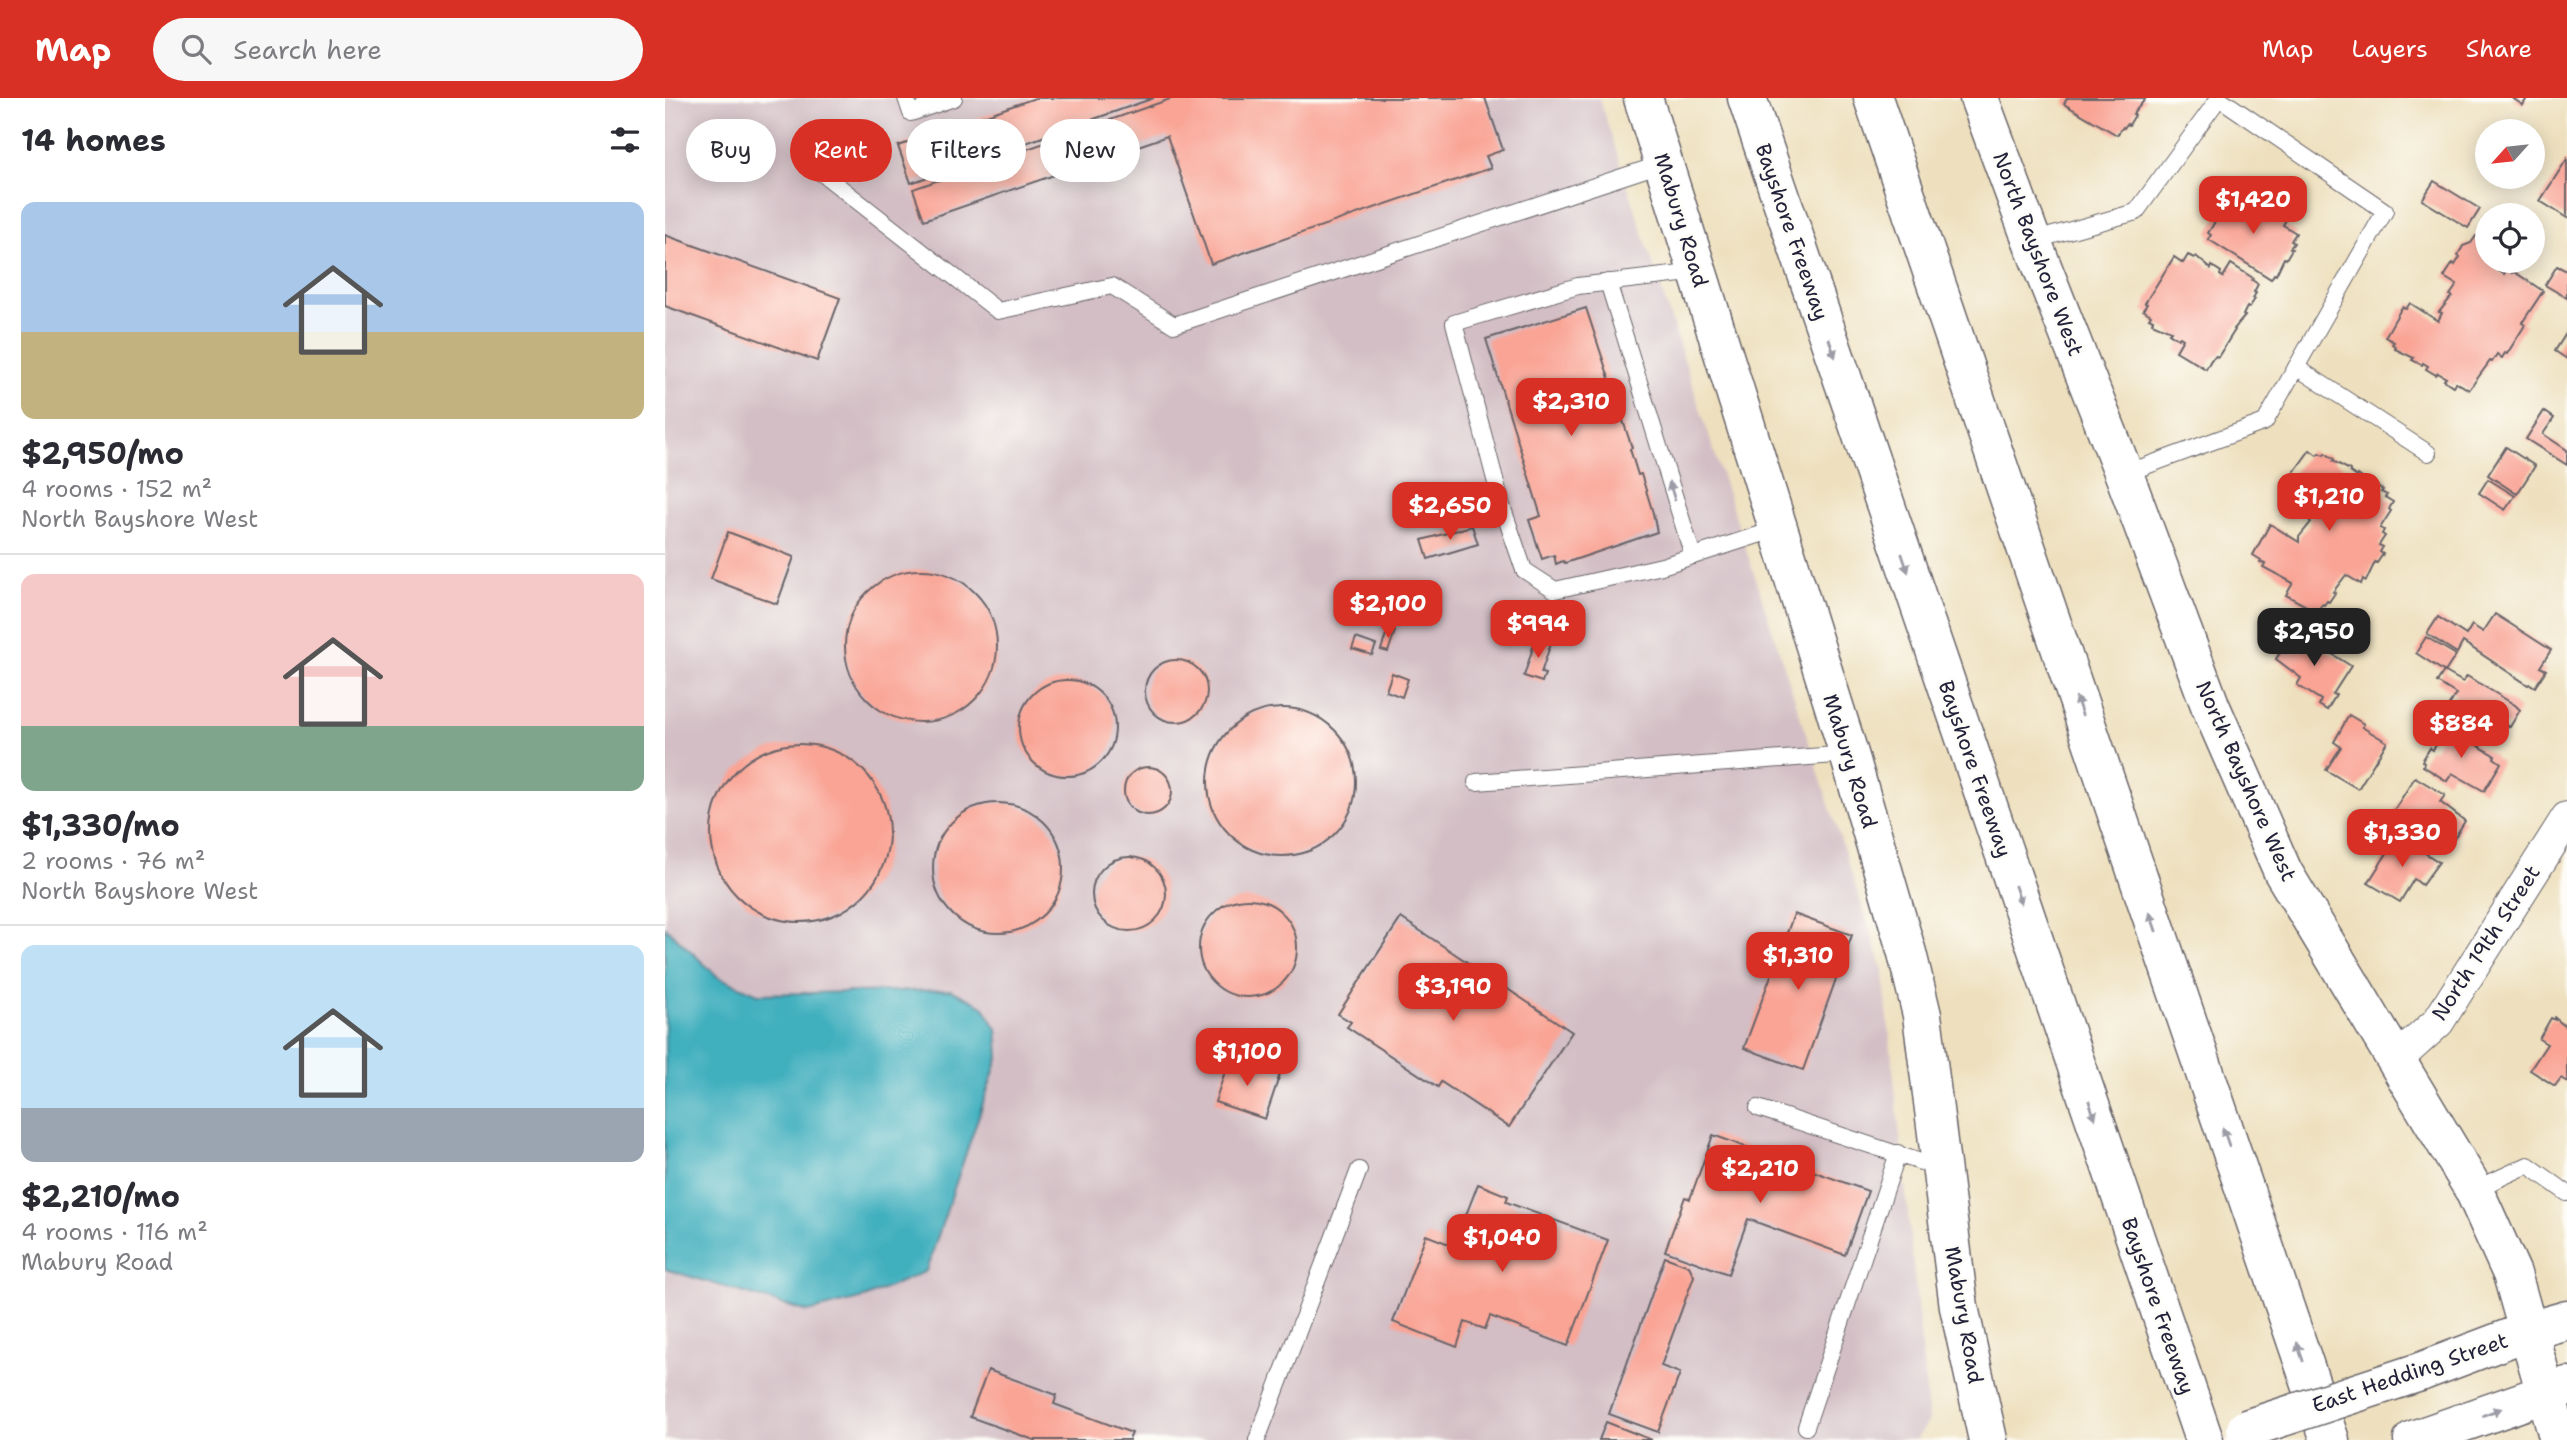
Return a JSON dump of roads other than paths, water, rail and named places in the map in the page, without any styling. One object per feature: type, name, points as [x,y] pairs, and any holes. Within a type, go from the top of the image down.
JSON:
[{"type":"main road","name":"Mabury Road","points":[[1643,98],[1849,754],[1907,953],[1921,1015],[1959,1307],[1988,1440]]},
{"type":"main road","name":"Bayshore Freeway","points":[[1747,98],[2204,1440]]},
{"type":"main road","points":[[1873,98],[2330,1440]]},
{"type":"main road","name":"North Bayshore West","points":[[1979,98],[2032,241],[2125,474],[2210,705],[2283,872],[2474,1190],[2512,1274],[2528,1331],[2556,1390],[2559,1440]]},
{"type":"main road","name":"East Hedding Street","points":[[2214,1440],[2420,1372],[2528,1331],[2567,1320]]},
{"type":"main road","points":[[2426,1436],[2556,1390]]},
{"type":"street","name":"North 19th Street","points":[[2396,1060],[2438,1022],[2567,818]]},
{"type":"lane","points":[[906,98],[911,113],[954,98]]},
{"type":"lane","points":[[2032,241],[2136,212],[2219,98],[2385,211],[2265,422],[2125,474]]},
{"type":"lane","points":[[833,182],[998,311],[1112,286],[1174,326],[1664,163]]},
{"type":"lane","points":[[1698,272],[1578,286],[1454,323],[1502,506],[1524,570],[1555,590],[1662,566],[1777,530]]},
{"type":"lane","points":[[1608,282],[1693,556]]},
{"type":"lane","points":[[2296,367],[2428,453]]},
{"type":"lane","points":[[1476,782],[1849,754]]},
{"type":"lane","points":[[1758,1108],[1941,1168]]},
{"type":"lane","points":[[1806,1427],[1898,1153]]},
{"type":"lane","points":[[2474,1190],[2528,1165],[2567,1193]]},
{"type":"lane","points":[[1257,1440],[1359,1170]]},
{"type":"water","points":[[665,927],[718,977],[758,994],[951,990],[983,1006],[997,1029],[999,1056],[926,1271],[864,1298],[808,1312],[665,1269]]}]
